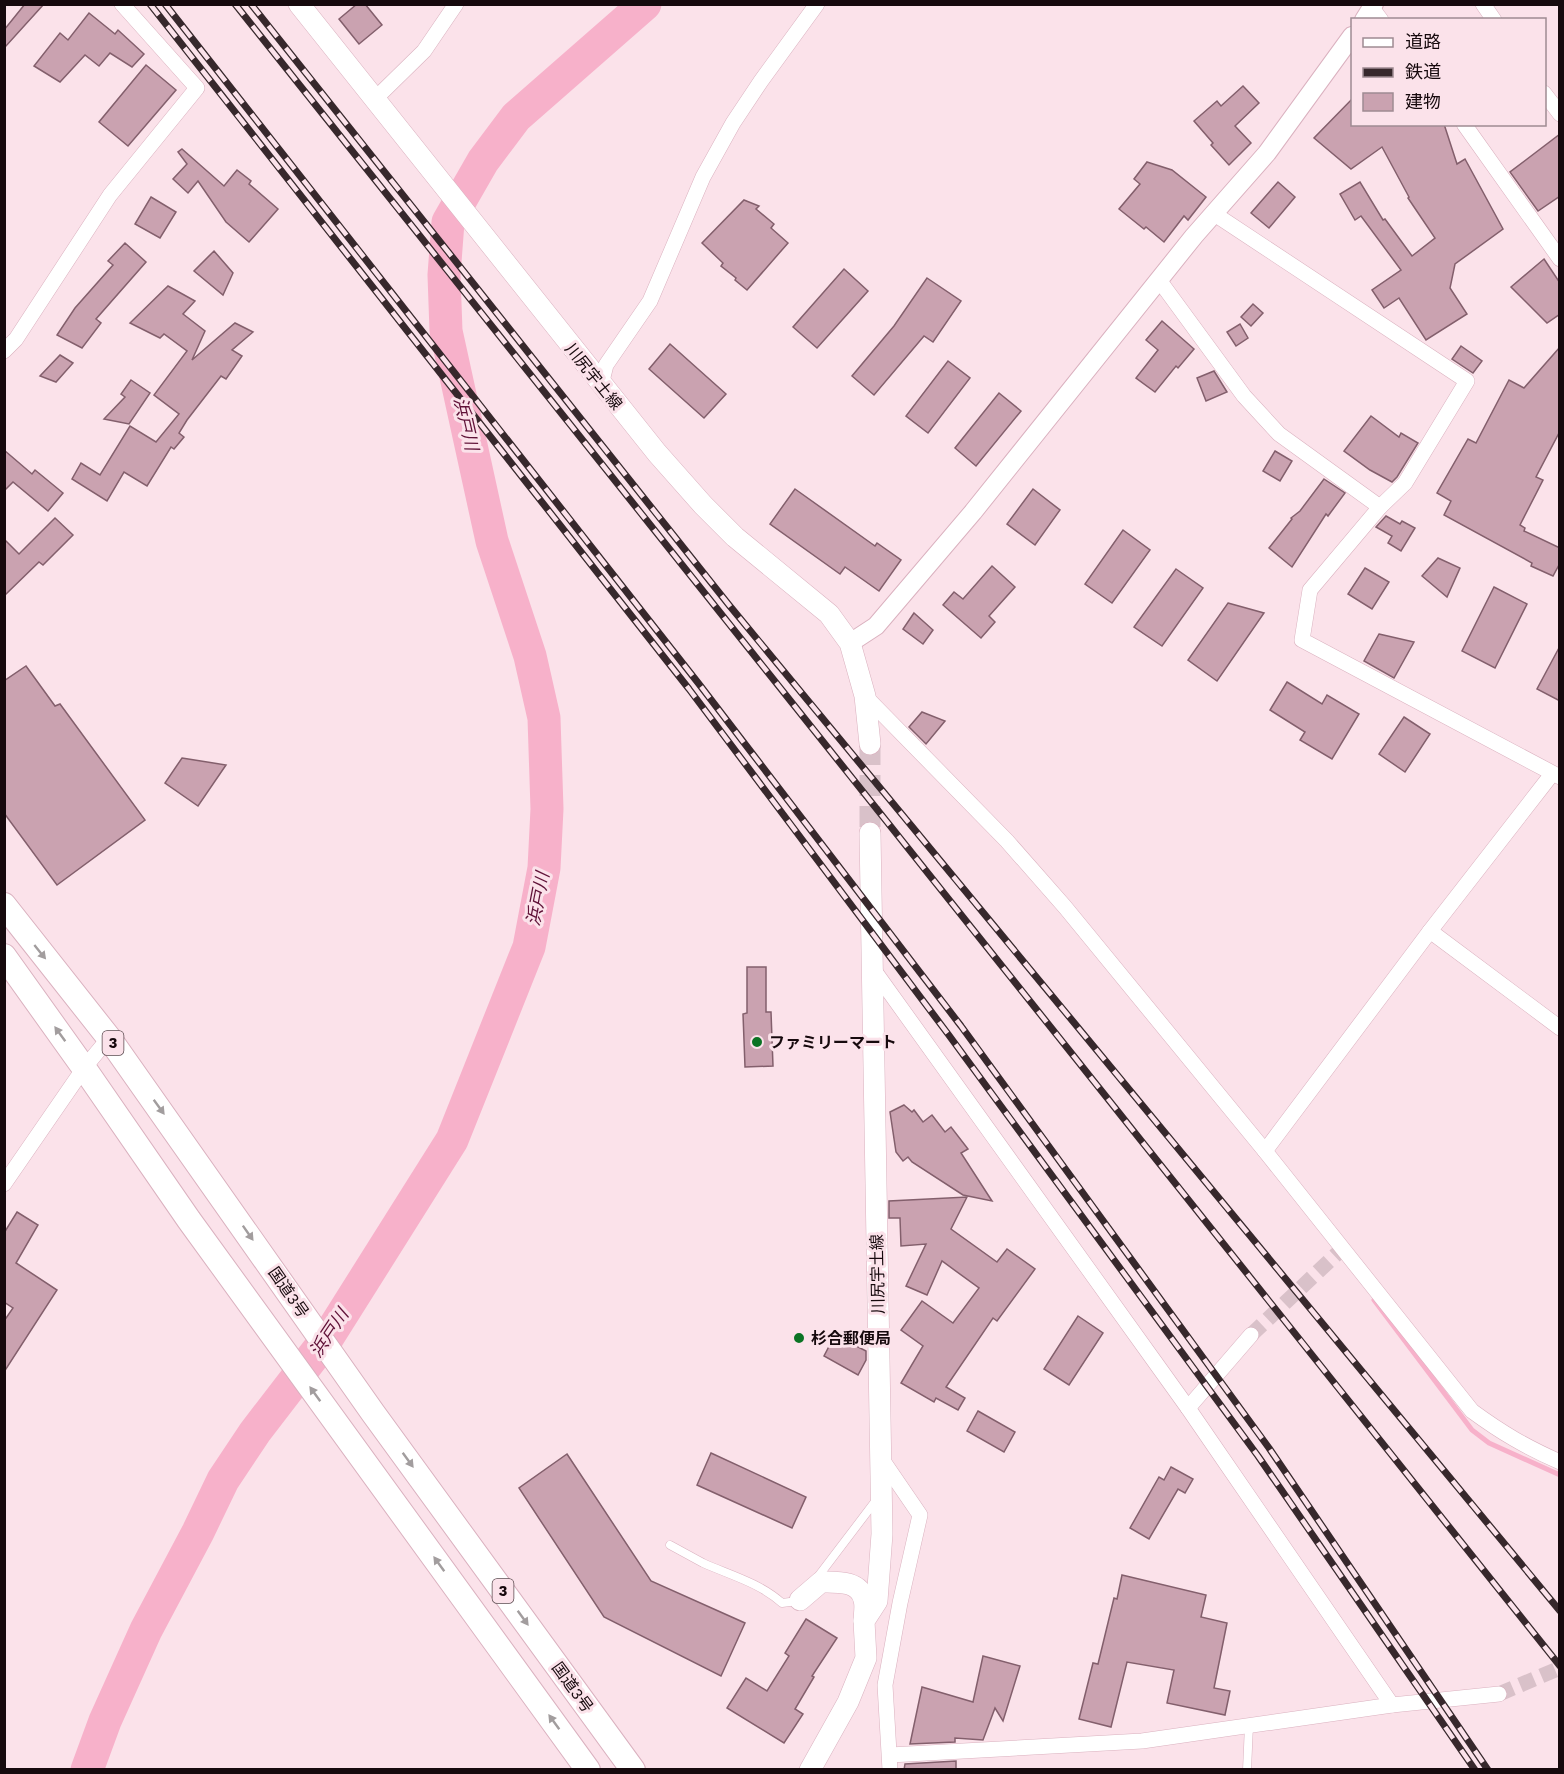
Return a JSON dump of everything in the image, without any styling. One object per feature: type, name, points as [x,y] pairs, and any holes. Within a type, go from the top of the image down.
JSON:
[{"type":"highway","name":"国道3号","points":[[4,905],[110,1038],[373,1413],[633,1770]]},
{"type":"highway","name":"3","points":[[4,956],[189,1220],[588,1770]]},
{"type":"highway","points":[[603,1727],[647,1770]]},
{"type":"main road","name":"川尻宇土線","points":[[299,4],[657,453],[735,537],[829,614],[850,643],[865,696],[870,744]]},
{"type":"main road","name":"川尻宇土線","points":[[864,1621],[877,1601],[882,1534],[870,833]]},
{"type":"main road","points":[[800,1600],[821,1582],[846,1582],[860,1591],[864,1600],[866,1658],[848,1702],[810,1770]]},
{"type":"street","points":[[4,351],[16,339],[110,195],[197,88],[122,4]]},
{"type":"street","points":[[381,106],[424,51],[456,4]]},
{"type":"street","points":[[595,377],[606,365],[650,301],[704,177],[733,123],[817,4]]},
{"type":"street","points":[[1484,4],[1493,18]]},
{"type":"street","points":[[850,643],[876,626],[988,494],[1213,213],[1267,153],[1351,39]]},
{"type":"street","points":[[1546,94],[1560,114]]},
{"type":"street","points":[[1465,126],[1560,259]]},
{"type":"street","points":[[1213,213],[1467,381],[1405,483],[1380,507],[1310,590],[1302,640],[1556,776],[1430,932],[1264,1151]]},
{"type":"street","points":[[1159,280],[1244,396],[1279,435],[1380,507]]},
{"type":"street","points":[[865,696],[1007,841],[1043,882],[1264,1151],[1472,1411],[1504,1435],[1560,1462]]},
{"type":"street","points":[[1430,932],[1560,1028]]},
{"type":"street","points":[[873,969],[1188,1408],[1392,1705]]},
{"type":"street","points":[[4,1184],[84,1068],[110,1038]]},
{"type":"street","points":[[1188,1408],[1251,1335]]},
{"type":"street","points":[[881,1458],[920,1515],[885,1684],[890,1762],[1142,1741],[1392,1705],[1499,1695]]},
{"type":"lane","points":[[670,1545],[773,1595],[782,1603],[800,1600],[881,1494]]},
{"type":"lane","points":[[1247,1770],[1249,1725]]},
{"type":"building","points":[[25,4],[44,4],[6,46],[4,30]]},
{"type":"building","points":[[357,4],[365,4],[382,25],[359,44],[339,19]]},
{"type":"building","points":[[89,13],[115,34],[118,30],[144,54],[132,67],[110,53],[99,66],[85,55],[60,82],[34,66],[60,33],[68,40]]},
{"type":"building","points":[[146,65],[176,90],[128,146],[99,122]]},
{"type":"building","points":[[1243,86],[1259,103],[1235,126],[1251,143],[1229,165],[1194,121],[1217,101],[1221,106]]},
{"type":"building","points":[[1351,100],[1351,126],[1445,126],[1457,164],[1465,159],[1503,229],[1455,264],[1450,288],[1467,314],[1426,340],[1399,298],[1384,308],[1372,290],[1401,270],[1361,216],[1355,220],[1340,194],[1360,182],[1383,220],[1385,219],[1412,256],[1435,238],[1408,198],[1382,147],[1351,169],[1314,138]]},
{"type":"building","points":[[1560,134],[1560,196],[1538,211],[1510,172]]},
{"type":"building","points":[[182,149],[224,186],[237,170],[251,181],[249,184],[278,209],[249,242],[226,222],[198,181],[188,193],[173,179],[187,164],[178,152]]},
{"type":"building","points":[[1147,162],[1172,170],[1206,197],[1188,220],[1184,216],[1164,242],[1119,209],[1140,184],[1134,179]]},
{"type":"building","points":[[1278,182],[1295,197],[1269,228],[1251,213]]},
{"type":"building","points":[[151,197],[176,212],[160,238],[135,224]]},
{"type":"building","points":[[744,200],[759,206],[756,209],[774,224],[771,228],[788,243],[747,290],[721,266],[723,263],[702,243]]},
{"type":"building","points":[[125,243],[146,262],[96,319],[101,323],[82,348],[57,335],[75,308],[113,265],[108,261]]},
{"type":"building","points":[[214,251],[233,273],[223,295],[194,271]]},
{"type":"building","points":[[1544,259],[1560,283],[1560,314],[1547,323],[1511,287]]},
{"type":"building","points":[[844,269],[868,291],[817,348],[793,327]]},
{"type":"building","points":[[927,278],[961,301],[933,342],[924,336],[874,395],[852,376],[894,326]]},
{"type":"building","points":[[168,286],[195,301],[183,314],[205,331],[192,360],[235,323],[253,332],[232,350],[242,356],[226,379],[221,376],[187,420],[179,433],[184,437],[174,449],[171,447],[147,486],[124,472],[107,501],[72,479],[81,463],[100,475],[130,426],[156,442],[179,414],[154,395],[187,351],[164,334],[160,338],[130,323]]},
{"type":"building","points":[[1253,304],[1263,313],[1251,326],[1241,317]]},
{"type":"building","points":[[1162,321],[1194,349],[1178,368],[1176,366],[1155,392],[1136,378],[1158,350],[1146,340]]},
{"type":"building","points":[[1240,324],[1248,338],[1236,346],[1227,332]]},
{"type":"building","points":[[670,344],[726,394],[704,418],[649,369]]},
{"type":"building","points":[[1461,346],[1482,361],[1473,373],[1452,359]]},
{"type":"building","points":[[1560,347],[1560,431],[1536,477],[1543,480],[1520,525],[1525,528],[1524,531],[1560,548],[1560,563],[1553,576],[1531,566],[1532,563],[1444,515],[1451,501],[1437,493],[1468,439],[1476,443],[1509,380],[1524,388]]},
{"type":"building","points":[[60,355],[73,363],[56,382],[40,376]]},
{"type":"building","points":[[948,361],[970,378],[928,433],[906,416]]},
{"type":"building","points":[[1214,371],[1227,392],[1206,401],[1197,378]]},
{"type":"building","points":[[131,380],[150,393],[129,424],[104,419],[125,397],[121,394]]},
{"type":"building","points":[[999,393],[1021,411],[976,466],[955,448]]},
{"type":"building","points":[[1371,416],[1399,437],[1401,433],[1418,443],[1392,482],[1370,470],[1344,451]]},
{"type":"building","points":[[4,450],[32,474],[35,470],[63,493],[48,511],[13,482],[4,491]]},
{"type":"building","points":[[1275,451],[1292,461],[1280,481],[1263,471]]},
{"type":"building","points":[[1324,479],[1345,493],[1328,516],[1326,514],[1292,567],[1269,548]]},
{"type":"building","points":[[795,489],[875,546],[877,543],[901,560],[879,591],[845,567],[840,574],[770,524]]},
{"type":"building","points":[[1033,489],[1060,510],[1035,545],[1007,524]]},
{"type":"building","points":[[1386,516],[1400,524],[1402,521],[1415,528],[1401,551],[1388,543],[1392,536],[1376,527]]},
{"type":"building","points":[[55,518],[73,535],[43,565],[39,562],[4,596],[4,539],[19,554]]},
{"type":"building","points":[[1123,530],[1150,550],[1112,603],[1085,584]]},
{"type":"building","points":[[1438,558],[1460,568],[1447,597],[1422,576]]},
{"type":"building","points":[[992,566],[1015,587],[989,616],[995,622],[981,638],[943,605],[954,592],[963,599]]},
{"type":"building","points":[[1365,568],[1389,582],[1372,609],[1348,594]]},
{"type":"building","points":[[1176,569],[1203,588],[1162,646],[1134,627]]},
{"type":"building","points":[[1494,587],[1527,604],[1495,668],[1462,651]]},
{"type":"building","points":[[1228,603],[1264,613],[1217,681],[1188,660]]},
{"type":"building","points":[[914,613],[933,630],[923,644],[903,629]]},
{"type":"building","points":[[1379,634],[1414,642],[1394,678],[1364,661]]},
{"type":"building","points":[[1560,646],[1560,701],[1537,689]]},
{"type":"building","points":[[26,666],[55,706],[60,704],[145,820],[57,885],[4,813],[4,681]]},
{"type":"building","points":[[1287,682],[1322,704],[1327,695],[1359,714],[1332,759],[1300,740],[1305,732],[1270,710]]},
{"type":"building","points":[[922,712],[945,721],[926,744],[909,727]]},
{"type":"building","points":[[1404,717],[1430,734],[1405,772],[1379,754]]},
{"type":"building","points":[[182,758],[226,765],[198,806],[165,783]]},
{"type":"building","points":[[747,967],[766,967],[766,1012],[771,1012],[773,1066],[745,1067],[743,1014],[747,1013]]},
{"type":"building","points":[[904,1105],[912,1112],[914,1110],[923,1122],[932,1115],[945,1132],[951,1127],[968,1149],[961,1153],[992,1201],[963,1195],[912,1162],[908,1157],[903,1161],[896,1152],[890,1112]]},
{"type":"building","points":[[967,1197],[951,1229],[997,1262],[1007,1249],[1035,1269],[997,1321],[993,1318],[946,1387],[965,1398],[958,1410],[936,1398],[934,1402],[901,1383],[923,1346],[901,1330],[922,1301],[953,1323],[979,1288],[942,1261],[927,1295],[906,1286],[926,1244],[901,1246],[900,1218],[889,1218],[889,1201]]},
{"type":"building","points":[[17,1212],[38,1225],[16,1263],[57,1290],[4,1372],[4,1321],[13,1308],[4,1302],[4,1233]]},
{"type":"building","points":[[1078,1316],[1103,1333],[1069,1385],[1044,1369]]},
{"type":"building","points":[[835,1335],[866,1351],[866,1360],[858,1375],[824,1356]]},
{"type":"building","points":[[978,1411],[1015,1432],[1004,1452],[967,1431]]},
{"type":"building","points":[[711,1453],[806,1497],[792,1528],[697,1485]]},
{"type":"building","points":[[567,1454],[651,1581],[745,1623],[721,1676],[604,1617],[519,1488]]},
{"type":"building","points":[[1171,1467],[1193,1479],[1185,1493],[1178,1489],[1149,1539],[1130,1528],[1159,1477],[1164,1480]]},
{"type":"building","points":[[1122,1575],[1206,1595],[1201,1617],[1227,1623],[1214,1688],[1230,1691],[1225,1715],[1167,1703],[1174,1670],[1127,1662],[1111,1727],[1079,1719],[1093,1663],[1098,1664]]},
{"type":"building","points":[[806,1619],[837,1638],[812,1676],[814,1677],[795,1709],[803,1714],[784,1743],[727,1708],[746,1678],[767,1691],[789,1656],[785,1653]]},
{"type":"building","points":[[983,1656],[1020,1666],[1003,1721],[995,1708],[983,1740],[955,1738],[955,1742],[910,1744],[922,1687],[973,1702]]},
{"type":"building","points":[[956,1761],[956,1770],[904,1770],[905,1764]]},
{"type":"waterway","name":"浜戸川","points":[[87,1770],[105,1721],[146,1630],[223,1480],[255,1432],[328,1337],[452,1140],[529,947],[544,868],[547,809],[544,718],[530,656],[492,541],[446,331],[444,275],[448,222],[483,161],[516,117],[645,4]]},
{"type":"waterway","points":[[1374,1300],[1472,1430],[1489,1443],[1560,1475]]},
{"type":"tunnel","points":[[870,744],[870,833]]},
{"type":"tunnel","points":[[1251,1335],[1342,1249]]},
{"type":"tunnel","points":[[1499,1694],[1560,1668]]},
{"type":"railway","points":[[150,4],[689,689],[948,1034],[1258,1456],[1475,1770]]},
{"type":"railway","points":[[165,4],[699,684],[961,1026],[1269,1448],[1488,1770]]},
{"type":"railway","points":[[235,4],[1560,1666]]},
{"type":"railway","points":[[251,4],[729,605],[1560,1611]]},
{"type":"place","name":"ファミリーマート","points":[[757,1042]]},
{"type":"place","name":"杉合郵便局","points":[[799,1338]]}]
